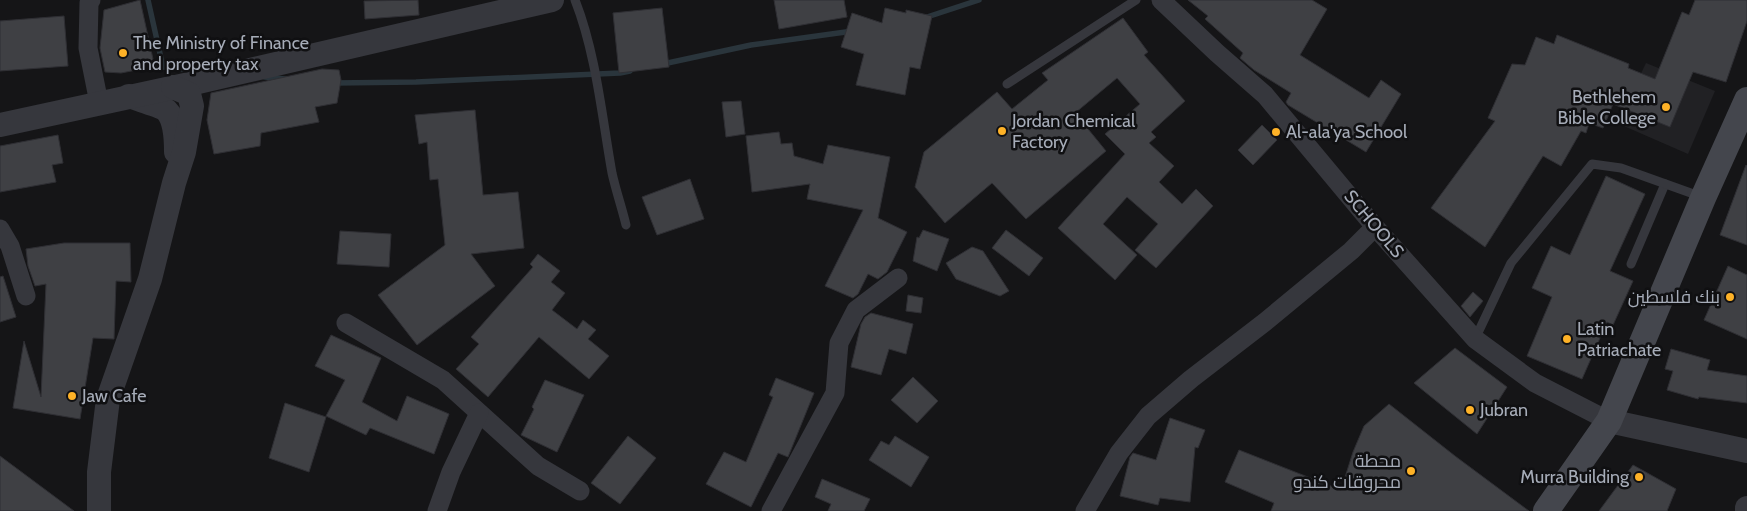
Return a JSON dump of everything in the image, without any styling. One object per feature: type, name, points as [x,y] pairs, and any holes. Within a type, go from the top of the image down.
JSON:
[{"type":"main road","points":[[1546,511],[1609,421],[1703,198],[1747,100]]},
{"type":"street","points":[[91,0],[89,3],[88,48],[99,102]]},
{"type":"street","points":[[0,125],[216,78],[552,0]]},
{"type":"street","name":"SCHOOLS","points":[[1161,0],[1265,95],[1375,226],[1475,339],[1535,383],[1609,421]]},
{"type":"street","points":[[192,106],[216,78]]},
{"type":"street","points":[[99,511],[99,472],[108,398],[150,279],[174,183],[184,152],[192,106],[189,94],[172,87]]},
{"type":"street","points":[[129,96],[165,110],[173,122],[176,136],[174,183]]},
{"type":"street","points":[[1085,511],[1119,453],[1148,416],[1191,378],[1265,322],[1351,251],[1375,226]]},
{"type":"street","points":[[0,229],[10,246],[26,296]]},
{"type":"street","points":[[772,511],[834,393],[839,343],[856,310],[898,278]]},
{"type":"street","points":[[346,323],[443,380],[538,466],[580,491]]},
{"type":"street","points":[[437,511],[452,472],[479,413]]},
{"type":"street","points":[[1609,421],[1747,451]]},
{"type":"lane","points":[[575,0],[583,21],[606,128],[613,175],[626,225]]},
{"type":"lane","points":[[1007,84],[1136,0]]},
{"type":"lane","points":[[1475,339],[1511,262],[1592,164],[1621,168],[1703,198]]},
{"type":"lane","points":[[1631,264],[1665,184]]},
{"type":"shaded area","name":"Bethlehem Bible College","points":[[1646,63],[1715,91],[1688,154],[1617,123]]},
{"type":"building","points":[[140,0],[153,59],[152,67],[121,73],[105,72],[100,48],[104,10]]},
{"type":"building","points":[[418,0],[419,15],[365,19],[364,1]]},
{"type":"building","points":[[774,0],[844,0],[847,17],[779,29]]},
{"type":"building","points":[[1188,0],[1312,0],[1327,9],[1300,55],[1369,98],[1381,80],[1401,94],[1366,152],[1288,105],[1286,102],[1291,93],[1254,70],[1240,58],[1243,53],[1205,19],[1208,16]]},
{"type":"building","points":[[1695,0],[1747,0],[1747,21],[1726,82],[1693,72],[1670,127],[1613,104],[1603,128],[1589,123],[1586,133],[1581,131],[1561,166],[1543,156],[1485,247],[1431,208],[1495,121],[1488,118],[1512,64],[1525,65],[1536,37],[1554,44],[1557,35],[1629,64],[1628,68],[1655,79],[1682,12],[1689,15]]},
{"type":"building","points":[[662,8],[669,67],[619,73],[613,13]]},
{"type":"building","points":[[885,8],[906,13],[906,10],[932,16],[920,69],[910,67],[905,95],[856,85],[864,54],[841,47],[852,13],[882,23]]},
{"type":"building","points":[[64,16],[68,66],[0,71],[0,21]]},
{"type":"building","points":[[1123,18],[1148,52],[1144,55],[1185,101],[1151,132],[1156,137],[1149,143],[1174,166],[1159,182],[1182,204],[1196,189],[1213,206],[1156,268],[1135,250],[1158,224],[1127,197],[1103,224],[1137,255],[1115,280],[1058,228],[1125,154],[1105,134],[1140,104],[1117,78],[1075,113],[1106,151],[1026,219],[992,183],[945,223],[915,187],[924,152],[997,92],[1012,109],[1048,80],[1042,73]]},
{"type":"building","points":[[322,69],[339,70],[341,80],[337,103],[315,107],[319,122],[261,133],[260,146],[214,154],[207,120],[211,93]]},
{"type":"building","points":[[741,101],[745,134],[726,137],[722,102]]},
{"type":"building","points":[[475,110],[483,195],[518,192],[524,248],[471,254],[495,286],[417,345],[378,295],[445,245],[438,179],[430,180],[427,142],[419,144],[415,115]]},
{"type":"building","points":[[1262,125],[1277,140],[1253,165],[1238,150]]},
{"type":"building","points":[[779,132],[781,144],[792,143],[794,156],[823,164],[828,145],[890,157],[878,218],[907,232],[887,272],[878,279],[868,274],[858,294],[853,298],[825,286],[863,210],[807,199],[810,184],[752,192],[746,136]]},
{"type":"building","points":[[58,135],[63,163],[52,165],[56,182],[0,192],[0,146]]},
{"type":"building","points":[[1747,166],[1747,245],[1720,235]]},
{"type":"building","points":[[1606,176],[1645,194],[1610,271],[1633,281],[1613,325],[1607,322],[1582,379],[1527,356],[1552,297],[1532,288],[1551,246],[1570,255]]},
{"type":"building","points":[[690,179],[704,219],[657,235],[642,197]]},
{"type":"building","points":[[923,230],[949,239],[937,271],[913,261],[917,237],[919,238]]},
{"type":"building","points":[[1006,230],[1043,258],[1029,276],[992,248]]},
{"type":"building","points":[[340,231],[391,234],[389,267],[337,264]]},
{"type":"building","points":[[64,243],[130,243],[131,282],[116,281],[114,339],[93,338],[80,419],[13,408],[24,341],[41,397],[46,284],[35,286],[28,266],[26,249]]},
{"type":"building","points":[[972,247],[983,251],[1009,291],[1000,296],[956,279],[946,263]]},
{"type":"building","points":[[538,254],[560,271],[551,282],[565,293],[552,310],[577,329],[583,320],[596,330],[588,339],[609,356],[589,379],[539,337],[488,397],[456,369],[479,344],[471,337],[533,267],[530,264]]},
{"type":"building","name":"بنك فلسطين","points":[[1728,266],[1747,275],[1747,339],[1704,320]]},
{"type":"building","points":[[3,276],[16,317],[0,322],[0,277]]},
{"type":"building","points":[[1473,292],[1483,301],[1470,317],[1461,306]]},
{"type":"building","points":[[908,295],[923,298],[921,313],[906,311]]},
{"type":"building","points":[[871,313],[913,324],[906,354],[889,349],[881,375],[851,367],[861,324],[865,317]]},
{"type":"building","points":[[331,335],[381,358],[362,402],[397,421],[407,396],[449,414],[434,454],[370,428],[366,435],[326,416],[345,380],[315,366]]},
{"type":"building","name":"Jubran","points":[[1455,348],[1507,387],[1477,434],[1414,383]]},
{"type":"building","points":[[1671,349],[1710,360],[1707,370],[1747,376],[1747,403],[1699,397],[1698,399],[1667,390],[1673,371],[1665,369]]},
{"type":"building","points":[[913,377],[938,401],[917,423],[891,400]]},
{"type":"building","points":[[776,378],[814,393],[788,457],[778,453],[751,507],[706,484],[724,452],[746,462],[773,397],[769,395]]},
{"type":"building","points":[[545,380],[584,395],[557,452],[521,435],[534,409],[532,407]]},
{"type":"building","points":[[285,403],[326,417],[309,472],[269,458]]},
{"type":"building","name":"محطة محروقات كندو","points":[[1389,404],[1529,511],[1271,511],[1274,503],[1225,482],[1239,450],[1341,490],[1353,452],[1364,426]]},
{"type":"building","points":[[1170,418],[1205,430],[1198,448],[1195,447],[1190,502],[1160,498],[1158,505],[1120,496],[1130,457],[1133,453],[1156,460]]},
{"type":"building","points":[[628,436],[656,458],[620,504],[591,483]]},
{"type":"building","points":[[895,436],[929,457],[911,487],[869,460],[881,441],[889,445]]},
{"type":"building","points":[[0,456],[74,511],[0,511]]},
{"type":"building","name":"Murra Building","points":[[1633,465],[1676,489],[1667,511],[1599,511]]},
{"type":"building","points":[[822,479],[870,499],[864,511],[828,511],[831,504],[815,497]]},
{"type":"waterway","points":[[148,0],[163,67],[203,71]]},
{"type":"waterway","points":[[924,18],[979,0]]},
{"type":"waterway","points":[[663,64],[751,45],[853,31]]},
{"type":"waterway","points":[[334,83],[416,82],[630,71]]},
{"type":"waterway","points":[[265,77],[285,79]]},
{"type":"place","name":"The Ministry of Finance and property tax","points":[[123,53]]},
{"type":"place","name":"Bethlehem Bible College","points":[[1666,107]]},
{"type":"place","name":"Jordan Chemical Factory","points":[[1002,131]]},
{"type":"place","name":"Al-ala'ya School","points":[[1276,132]]},
{"type":"place","name":"بنك فلسطين","points":[[1730,297]]},
{"type":"place","name":"Latin Patriachate","points":[[1567,339]]},
{"type":"place","name":"Jaw Cafe","points":[[72,396]]},
{"type":"place","name":"Jubran","points":[[1470,410]]},
{"type":"place","name":"محطة محروقات كندو","points":[[1411,471]]},
{"type":"place","name":"Murra Building","points":[[1639,477]]}]
